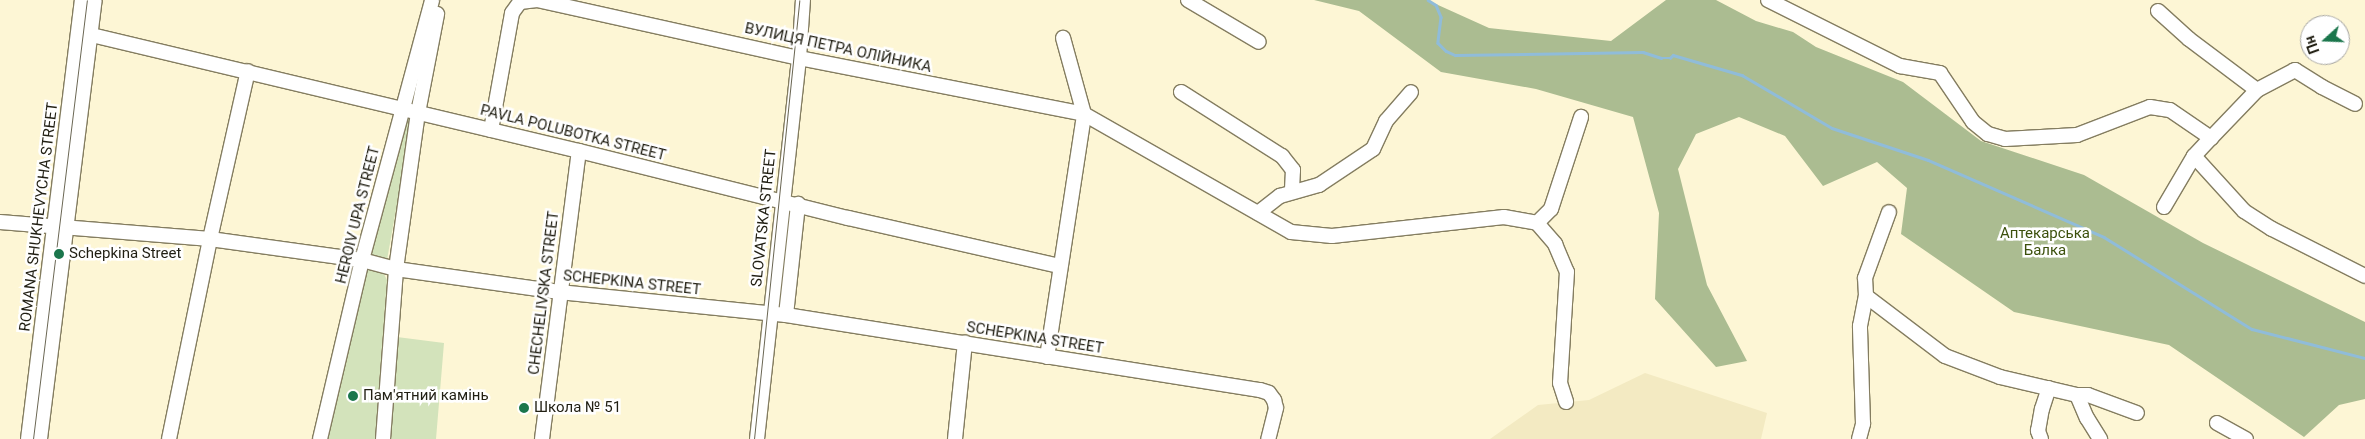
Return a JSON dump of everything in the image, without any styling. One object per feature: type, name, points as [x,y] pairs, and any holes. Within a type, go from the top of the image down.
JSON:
[{"type":"street","name":"ROMANA SHUKHEVYCHA STREET","points":[[40,439],[60,228],[84,33],[82,0]]},
{"type":"street","name":"ROMANA SHUKHEVYCHA STREET","points":[[84,33],[95,0]]},
{"type":"street","name":"HEROIV UPA STREET","points":[[320,439],[362,260],[432,0]]},
{"type":"street","points":[[383,439],[396,269],[418,113],[439,0]]},
{"type":"street","name":"ВУЛИЦЯ ПЕТРА ОЛІЙНИКА","points":[[491,130],[512,13],[520,2],[537,0],[799,58],[1084,114],[1291,232],[1332,236],[1504,217],[1537,223]]},
{"type":"street","name":"SLOVATSKA STREET","points":[[757,439],[799,58],[803,0]]},
{"type":"street","points":[[1188,0],[1259,42]]},
{"type":"street","points":[[1768,0],[1900,66],[1940,73],[1973,122],[1988,134],[2005,139],[2077,135],[2150,107],[2170,110],[2211,138]]},
{"type":"street","points":[[2158,12],[2189,39],[2257,90]]},
{"type":"street","name":"PAVLA POLUBOTKA STREET","points":[[84,33],[1060,266]]},
{"type":"street","points":[[1047,357],[1084,114],[1063,38]]},
{"type":"street","points":[[2164,207],[2194,156],[2257,90],[2295,70],[2355,104]]},
{"type":"street","points":[[169,439],[210,239],[248,71]]},
{"type":"street","points":[[1181,92],[1282,156],[1293,170],[1292,192]]},
{"type":"street","points":[[1258,213],[1280,196],[1319,184],[1373,149],[1386,121],[1411,92]]},
{"type":"street","points":[[1566,402],[1560,383],[1567,272],[1555,244],[1537,223],[1551,210],[1581,117]]},
{"type":"street","name":"CHECHELIVSKA STREET","points":[[542,439],[559,292],[579,150]]},
{"type":"street","points":[[2194,156],[2244,211],[2272,229],[2365,276]]},
{"type":"street","points":[[786,315],[798,204]]},
{"type":"street","points":[[1859,439],[1863,424],[1860,326],[1866,296],[1865,278],[1889,212]]},
{"type":"street","name":"SCHEPKINA STREET","points":[[0,222],[210,239],[362,260],[396,269],[559,292],[786,315],[1260,390],[1269,393],[1274,400],[1276,408],[1268,439]]},
{"type":"street","name":"ROMANA SHUKHEVYCHA STREET","points":[[28,439],[60,228]]},
{"type":"street","points":[[1866,296],[1945,356],[2000,377],[2088,395],[2137,413]]},
{"type":"street","points":[[955,439],[965,343]]},
{"type":"street","points":[[2041,439],[2038,431],[2042,409],[2049,388]]},
{"type":"street","points":[[2077,394],[2087,418],[2100,439]]},
{"type":"street","points":[[2217,424],[2246,439]]},
{"type":"shaded area","points":[[1645,373],[1767,413],[1761,439],[1490,439],[1538,405],[1589,400]]},
{"type":"green space","name":"Аптекарська Балка","points":[[1314,0],[1427,0],[1489,28],[1611,41],[1666,0],[1716,0],[1756,21],[1793,32],[1816,47],[1903,82],[1981,141],[2084,175],[2203,243],[2365,322],[2365,399],[2339,405],[2304,437],[2169,345],[2014,312],[1901,234],[1907,188],[1877,162],[1823,186],[1785,136],[1739,117],[1696,134],[1678,169],[1707,285],[1747,361],[1716,367],[1655,299],[1659,213],[1633,117],[1536,89],[1441,72],[1359,11]]},
{"type":"green space","points":[[405,118],[412,120],[387,260],[369,256]]},
{"type":"green space","points":[[366,269],[384,274],[387,280],[375,439],[319,439]]},
{"type":"green space","points":[[397,337],[444,343],[436,439],[389,439]]},
{"type":"waterway","points":[[1428,0],[1436,5],[1441,17],[1438,43],[1446,51],[1455,55],[1643,52],[1661,58],[1670,58],[1673,55],[1742,75],[1832,128],[1928,160],[2104,237],[2252,329],[2365,358]]},
{"type":"tram line","points":[[33,439],[87,0]]},
{"type":"tram line","points":[[754,439],[799,0]]},
{"type":"place","name":"Schepkina Street","points":[[59,254]]},
{"type":"place","name":"Пам'ятний камінь","points":[[353,396]]},
{"type":"place","name":"Школа № 51","points":[[524,408]]}]
